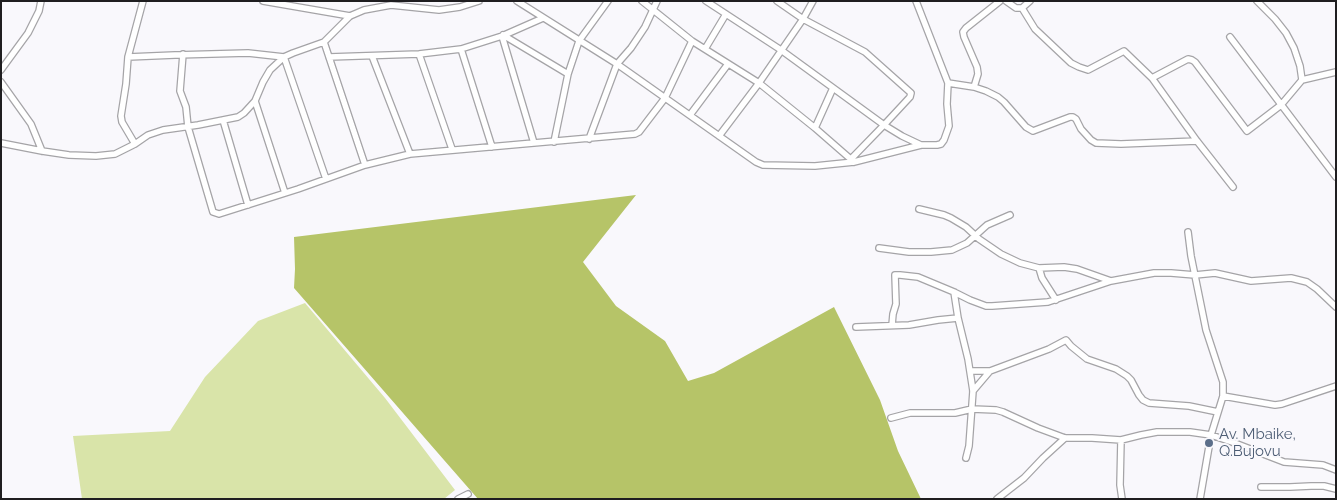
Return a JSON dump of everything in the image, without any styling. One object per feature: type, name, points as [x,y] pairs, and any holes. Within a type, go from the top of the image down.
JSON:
[{"type":"street","points":[[1,70],[28,33],[40,11],[42,1]]},
{"type":"street","points":[[135,144],[122,122],[121,116],[128,58],[143,1]]},
{"type":"street","points":[[263,1],[350,16]]},
{"type":"street","points":[[1,143],[69,155],[109,156],[135,144],[148,135],[163,130],[238,117],[255,102],[270,70],[284,58],[324,42],[350,16],[364,10],[391,5],[412,4],[439,10],[460,7],[479,1]]},
{"type":"street","points":[[517,1],[617,64],[756,162],[763,165],[815,166],[921,145],[937,145],[941,144],[944,140],[949,126],[948,84],[916,1]]},
{"type":"street","points":[[554,142],[568,74],[579,41],[608,1]]},
{"type":"street","points":[[642,1],[692,41],[759,83],[853,160]]},
{"type":"street","points":[[589,138],[617,64],[631,48],[645,27],[657,1]]},
{"type":"street","points":[[706,1],[781,50],[884,126],[921,145]]},
{"type":"street","points":[[777,1],[803,19],[865,52],[911,93],[910,97],[853,160]]},
{"type":"street","points":[[719,136],[759,83],[803,19],[813,1]]},
{"type":"street","points":[[974,87],[978,74],[977,67],[963,32],[1000,1]]},
{"type":"street","points":[[1006,1],[1013,7],[1022,8],[1030,1]]},
{"type":"street","points":[[1257,1],[1286,33],[1294,48],[1302,80]]},
{"type":"street","points":[[1022,8],[1035,29],[1071,63],[1079,68],[1088,70],[1124,51],[1152,78],[1233,187]]},
{"type":"street","points":[[705,49],[726,14]]},
{"type":"street","points":[[329,57],[419,54],[461,49],[543,18]]},
{"type":"street","points":[[502,35],[568,74]]},
{"type":"street","points":[[502,35],[534,144]]},
{"type":"street","points":[[1230,37],[1336,177]]},
{"type":"street","points":[[183,54],[180,91],[186,107],[188,127],[213,212],[219,214],[326,180],[366,165],[410,154],[637,133],[665,98],[692,41]]},
{"type":"street","points":[[324,42],[366,165]]},
{"type":"street","points":[[461,49],[492,147]]},
{"type":"street","points":[[128,58],[183,54],[248,53],[284,58]]},
{"type":"street","points":[[419,54],[452,149]]},
{"type":"street","points":[[372,56],[410,154]]},
{"type":"street","points":[[284,58],[326,180]]},
{"type":"street","points":[[1152,78],[1188,59],[1192,60],[1248,131],[1281,105],[1302,80],[1336,72]]},
{"type":"street","points":[[690,115],[728,64]]},
{"type":"street","points":[[1,82],[30,124],[42,151]]},
{"type":"street","points":[[948,84],[974,87],[998,97],[1026,127],[1033,131],[1072,117],[1076,118],[1081,129],[1096,143],[1197,141]]},
{"type":"street","points":[[815,128],[833,88]]},
{"type":"street","points":[[255,102],[285,193]]},
{"type":"street","points":[[223,120],[248,205]]},
{"type":"street","points":[[920,210],[951,218],[1007,258],[1020,263],[1039,268],[1064,267],[1077,269],[1111,281]]},
{"type":"street","points":[[879,248],[909,252],[945,252],[962,246],[987,225],[1010,215]]},
{"type":"street","points":[[1188,232],[1206,330],[1222,376],[1223,396],[1211,435],[1200,499]]},
{"type":"street","points":[[1039,268],[1042,278],[1056,300]]},
{"type":"street","points":[[892,325],[896,304],[895,275],[918,277],[986,306],[1048,302],[1111,281],[1154,273],[1195,275],[1215,273],[1251,281],[1291,278],[1307,282],[1335,306]]},
{"type":"street","points":[[954,292],[973,391],[969,446],[966,458]]},
{"type":"street","points":[[856,326],[909,326],[958,318]]},
{"type":"street","points":[[970,371],[990,371],[1049,349],[1066,340],[1088,359],[1116,369],[1127,376],[1143,400],[1149,403],[1189,406],[1218,412]]},
{"type":"street","points":[[973,391],[990,371]]},
{"type":"street","points":[[1223,396],[1275,405],[1336,386]]},
{"type":"street","points":[[891,418],[910,413],[955,414],[972,408],[1003,412],[1065,438],[1121,440],[1141,434],[1157,432],[1190,432],[1211,435],[1284,462],[1323,465],[1336,470]]},
{"type":"street","points":[[997,499],[1024,478],[1065,438]]},
{"type":"street","points":[[1121,440],[1120,485],[1122,499]]},
{"type":"street","points":[[1261,486],[1280,488],[1324,486],[1336,489]]},
{"type":"street","points":[[458,499],[468,494]]},
{"type":"green space","points":[[636,195],[583,262],[616,306],[665,341],[688,381],[714,373],[834,307],[880,400],[898,451],[921,499],[478,499],[294,288],[294,237]]},
{"type":"green space","points":[[305,303],[385,398],[455,490],[444,499],[82,499],[73,436],[170,431],[205,377],[258,321]]},
{"type":"place","name":"Av. Mbaike, Q.Bujovu","points":[[1209,443]]}]
